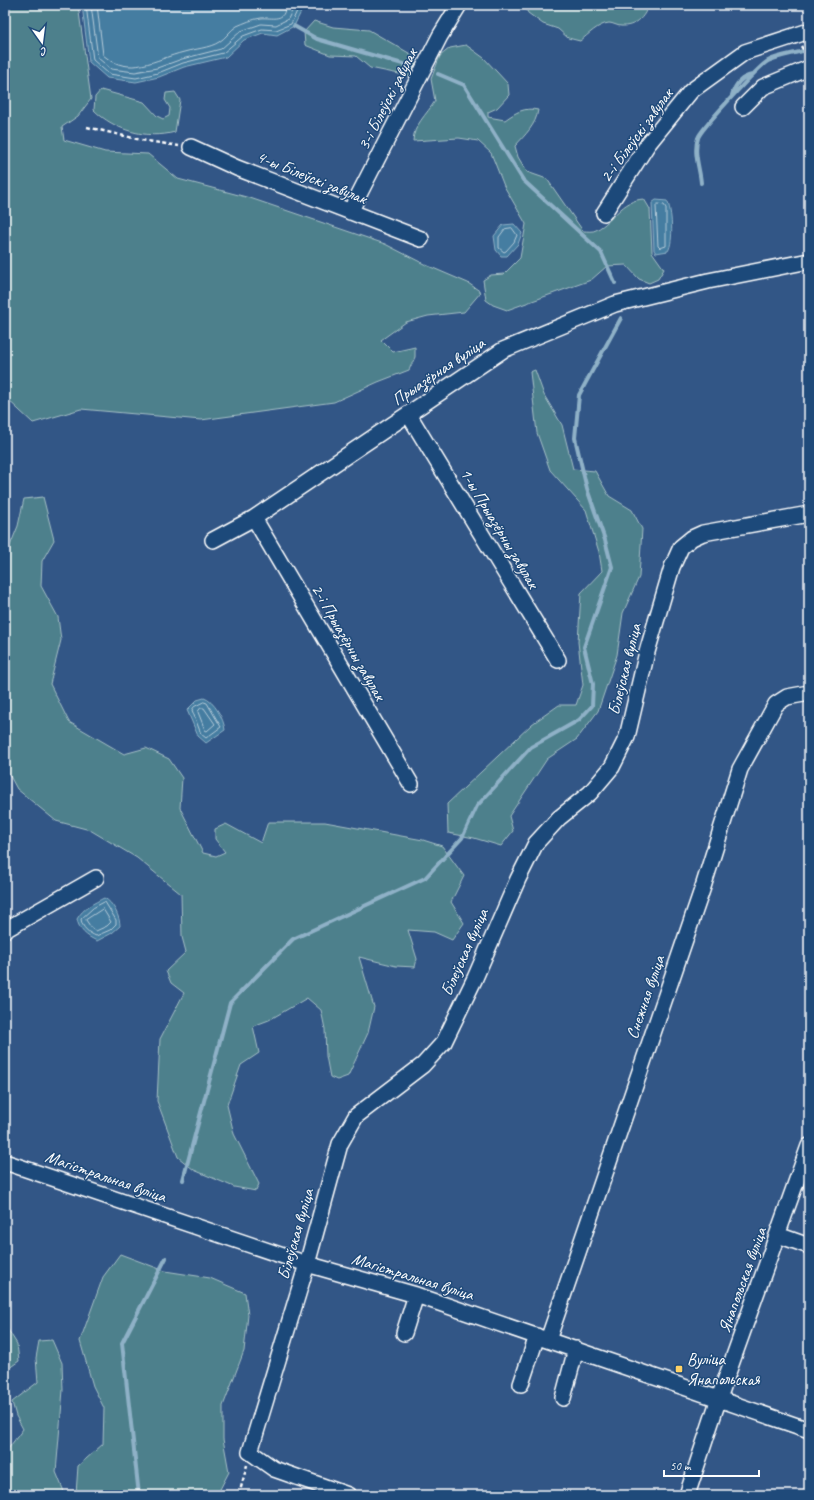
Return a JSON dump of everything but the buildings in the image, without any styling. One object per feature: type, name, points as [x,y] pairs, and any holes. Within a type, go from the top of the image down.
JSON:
[{"type":"street","name":"3-і Білеўскі завулак","points":[[350,212],[440,36],[459,5]]},
{"type":"street","name":"2-і Білеўскі завулак","points":[[604,213],[648,144],[691,91],[745,52],[809,31]]},
{"type":"street","points":[[742,107],[763,87],[808,62]]},
{"type":"street","name":"4-ы Білеўскі завулак","points":[[191,147],[237,168],[421,239]]},
{"type":"street","name":"Прыазёрная вуліца","points":[[213,540],[254,518],[409,415],[503,350],[615,304],[708,281],[809,261]]},
{"type":"street","name":"1-ы Прыазёрны завулак","points":[[409,415],[558,660]]},
{"type":"street","name":"Білеўская вуліца","points":[[250,1452],[307,1264],[340,1144],[356,1116],[423,1065],[444,1042],[475,978],[518,879],[536,843],[559,818],[590,793],[615,761],[627,737],[646,652],[672,567],[680,547],[692,538],[703,533],[809,514]]},
{"type":"street","name":"2-і Прыазёрны завулак","points":[[254,518],[411,784]]},
{"type":"street","name":"Снежная вуліца","points":[[522,1384],[543,1338],[703,887],[740,769],[767,716],[776,704],[787,698],[809,693]]},
{"type":"street","points":[[5,930],[96,878]]},
{"type":"street","name":"Янапольская вуліца","points":[[687,1495],[719,1398],[809,1146]]},
{"type":"street","name":"Магістральная вуліца","points":[[5,1162],[307,1264],[416,1295],[809,1430]]},
{"type":"street","points":[[778,1235],[809,1246]]},
{"type":"street","points":[[404,1333],[416,1295]]},
{"type":"street","points":[[563,1398],[576,1349]]},
{"type":"street","points":[[250,1452],[274,1469],[348,1495]]},
{"type":"path","points":[[802,46],[808,62]]},
{"type":"path","points":[[88,127],[141,140],[191,147]]},
{"type":"path","points":[[239,1495],[250,1452]]},
{"type":"green space","points":[[5,5],[78,5],[91,99],[78,116],[62,127],[64,140],[105,152],[148,154],[178,179],[250,198],[385,244],[426,265],[468,283],[481,292],[464,312],[428,316],[406,322],[381,340],[393,352],[415,347],[415,357],[409,370],[334,402],[201,420],[81,409],[33,423],[5,397]]},
{"type":"green space","points":[[524,5],[648,5],[642,18],[638,21],[626,26],[610,23],[605,24],[580,41],[568,38],[558,29],[543,24],[528,13]]},
{"type":"green space","points":[[314,21],[333,27],[369,30],[414,56],[416,69],[409,76],[370,68],[356,56],[330,55],[305,45],[304,32]]},
{"type":"green space","points":[[466,45],[484,58],[508,84],[509,95],[497,108],[488,112],[488,117],[505,120],[521,111],[529,109],[538,110],[532,125],[515,146],[518,157],[527,172],[547,179],[583,231],[596,230],[608,222],[629,203],[644,199],[650,209],[652,252],[664,269],[658,279],[649,283],[639,279],[626,265],[607,266],[591,280],[507,310],[493,305],[486,300],[483,280],[491,275],[504,274],[520,258],[526,224],[504,186],[491,153],[478,141],[459,138],[413,141],[415,130],[435,101],[431,79],[440,56],[450,48]]},
{"type":"green space","points":[[101,90],[144,102],[157,116],[163,119],[169,116],[170,108],[165,100],[166,93],[175,92],[180,100],[175,132],[153,135],[142,134],[132,132],[111,123],[94,110],[95,97]]},
{"type":"green space","points":[[535,370],[544,395],[562,425],[573,469],[595,471],[609,496],[632,510],[642,529],[639,577],[623,613],[617,655],[598,711],[577,739],[547,759],[509,816],[513,831],[501,846],[474,838],[448,833],[447,804],[532,724],[559,705],[576,705],[583,685],[578,642],[581,593],[602,571],[599,552],[586,510],[550,470],[537,433],[530,372]]},
{"type":"green space","points":[[43,497],[54,540],[42,561],[41,586],[58,617],[61,640],[50,684],[69,722],[124,754],[146,748],[169,759],[182,778],[180,808],[203,853],[216,856],[225,852],[215,839],[215,829],[226,824],[261,843],[268,822],[325,822],[423,840],[442,846],[464,876],[451,902],[464,923],[452,940],[434,932],[408,930],[417,959],[415,967],[396,966],[359,957],[374,1007],[368,1033],[348,1076],[337,1080],[330,1077],[326,1056],[325,1029],[321,1010],[307,998],[269,1020],[253,1026],[259,1053],[241,1065],[227,1105],[234,1134],[259,1184],[256,1191],[234,1187],[194,1170],[178,1157],[157,1101],[160,1039],[184,993],[171,983],[166,971],[186,952],[182,937],[181,894],[137,858],[90,830],[56,821],[17,789],[5,767],[5,558],[18,526],[24,499]]},
{"type":"green space","points":[[120,1254],[165,1271],[210,1278],[245,1293],[248,1315],[244,1351],[223,1406],[223,1439],[229,1472],[217,1495],[5,1495],[5,1453],[23,1429],[16,1416],[12,1402],[38,1382],[36,1358],[39,1341],[52,1340],[62,1363],[63,1390],[56,1472],[65,1494],[76,1494],[78,1466],[103,1444],[104,1408],[93,1386],[80,1341],[103,1277]]},
{"type":"green space","points":[[5,1325],[17,1344],[19,1361],[5,1371]]},
{"type":"water","points":[[82,5],[300,5],[301,12],[294,26],[277,35],[263,33],[244,40],[226,57],[184,67],[159,77],[136,82],[107,78],[89,62]]},
{"type":"water","points":[[656,200],[667,201],[669,205],[672,233],[668,251],[656,253],[654,250],[652,203]]},
{"type":"water","points":[[514,224],[522,233],[518,244],[507,256],[501,256],[496,250],[494,236],[503,225]]},
{"type":"water","points":[[204,698],[208,700],[218,711],[223,721],[225,730],[206,743],[198,736],[187,710],[197,700]]},
{"type":"water","points":[[104,898],[115,910],[119,918],[120,926],[112,933],[97,941],[84,932],[79,926],[77,919],[86,909]]},
{"type":"waterway","points":[[294,26],[317,39],[413,67]]},
{"type":"waterway","points":[[701,183],[696,149],[698,138],[709,123],[742,85],[762,65],[778,57],[809,49]]},
{"type":"waterway","points":[[438,74],[464,85],[523,180],[601,252],[615,283]]},
{"type":"waterway","points":[[732,95],[739,82],[752,75]]},
{"type":"waterway","points":[[183,1180],[230,1003],[293,939],[425,878],[462,838],[477,806],[531,747],[579,720],[592,706],[593,684],[584,647],[612,567],[605,540],[587,489],[575,438],[579,395],[621,318]]},
{"type":"waterway","points":[[139,1495],[122,1343],[166,1258]]},
{"type":"place","name":"Вуліца Янапольская","points":[[679,1369]]}]
